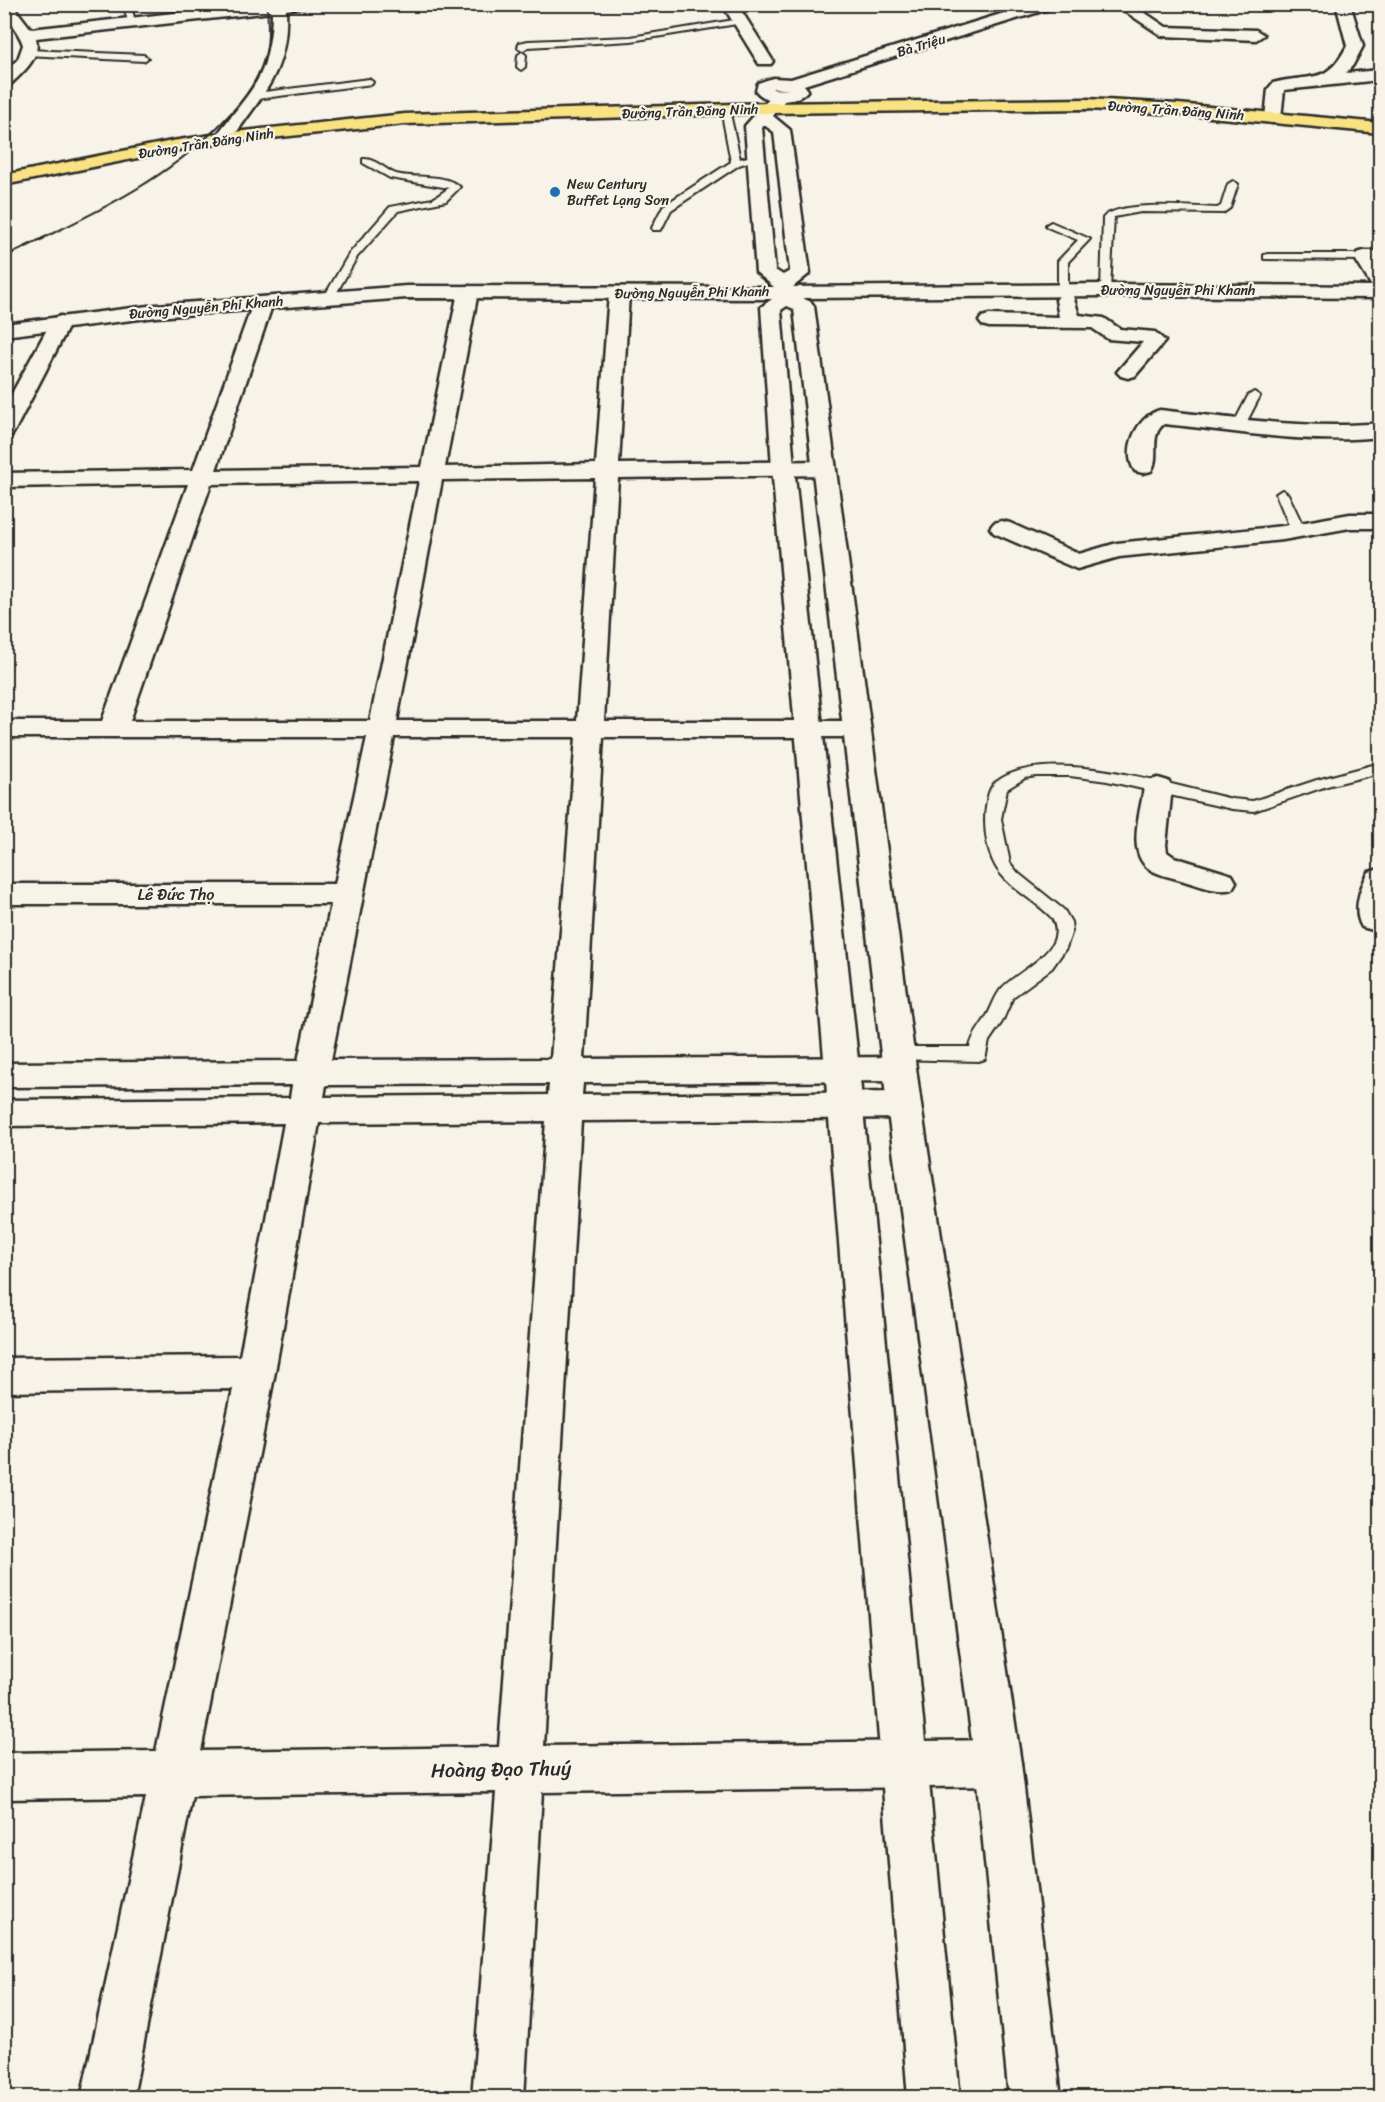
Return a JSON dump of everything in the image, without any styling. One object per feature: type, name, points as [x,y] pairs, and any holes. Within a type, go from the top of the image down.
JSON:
[{"type":"main road","name":"Đường Trần Đăng Ninh","points":[[4,180],[172,146],[224,138],[405,119],[725,110],[766,113],[1087,104],[1380,128]]},
{"type":"street","points":[[7,89],[29,53],[32,42],[7,8],[9,4]]},
{"type":"street","points":[[28,34],[300,4]]},
{"type":"street","points":[[729,4],[765,61],[763,70],[782,87],[766,113],[753,126],[766,272],[804,306],[898,1061],[998,1764],[1035,2097]]},
{"type":"street","points":[[1120,4],[1161,31],[1256,35]]},
{"type":"street","points":[[1330,79],[1345,65],[1354,46],[1343,4]]},
{"type":"street","name":"Bà Triệu","points":[[782,87],[1041,6]]},
{"type":"street","points":[[224,138],[256,96],[277,51],[279,8]]},
{"type":"street","points":[[254,10],[255,27]]},
{"type":"street","points":[[1273,118],[1276,89],[1279,86],[1380,75]]},
{"type":"street","points":[[766,113],[782,130],[800,273],[771,307],[783,468],[842,1069],[934,2097]]},
{"type":"street","points":[[1372,257],[1380,284]]},
{"type":"street","points":[[1063,290],[1070,320]]},
{"type":"street","name":"Đường Nguyễn Phi Khanh","points":[[4,330],[61,322],[328,297],[407,292],[619,294],[1105,290],[1380,292]]},
{"type":"street","points":[[107,2097],[256,1372],[304,1110],[468,292]]},
{"type":"street","points":[[498,2097],[619,294]]},
{"type":"street","points":[[113,729],[263,303]]},
{"type":"street","points":[[988,321],[1059,324],[1070,320],[1101,323],[1117,336],[1148,336],[1153,339],[1155,341],[1128,372]]},
{"type":"street","points":[[4,430],[61,322]]},
{"type":"street","points":[[1143,466],[1143,438],[1147,428],[1156,418],[1167,417],[1329,432],[1380,430]]},
{"type":"street","points":[[4,480],[824,468]]},
{"type":"street","points":[[1002,528],[1077,562],[1117,550],[1298,530],[1350,521],[1380,521]]},
{"type":"street","points":[[4,729],[857,729]]},
{"type":"street","points":[[1158,787],[1151,845],[1153,856],[1163,864],[1221,882]]},
{"type":"street","points":[[1373,920],[1376,890],[1380,879]]},
{"type":"street","name":"Lê Đức Thọ","points":[[4,894],[348,894]]},
{"type":"street","points":[[4,1075],[842,1069],[898,1061]]},
{"type":"street","points":[[4,1113],[904,1105]]},
{"type":"street","points":[[4,1375],[256,1372]]},
{"type":"street","name":"Hoàng Đạo Thuý","points":[[4,1776],[998,1764]]},
{"type":"lane","points":[[128,4],[132,21]]},
{"type":"lane","points":[[521,67],[522,45],[649,37],[740,21]]},
{"type":"lane","points":[[29,53],[144,58]]},
{"type":"lane","points":[[256,96],[369,82]]},
{"type":"lane","points":[[725,110],[736,163]]},
{"type":"lane","points":[[657,228],[667,208],[736,163],[756,158]]},
{"type":"lane","points":[[328,297],[353,256],[394,209],[403,205],[441,201],[447,198],[455,187],[450,184],[393,176],[366,161]]},
{"type":"lane","points":[[1105,290],[1108,218],[1111,215],[1141,209],[1219,211],[1225,208],[1233,184]]},
{"type":"lane","points":[[1051,225],[1085,239],[1063,261],[1063,290]]},
{"type":"lane","points":[[1268,258],[1372,257]]},
{"type":"lane","points":[[1239,425],[1254,396]]},
{"type":"lane","points":[[1282,494],[1298,530]]},
{"type":"lane","points":[[898,1061],[979,1054],[978,1047],[999,1011],[1005,995],[1051,961],[1062,936],[1064,925],[1058,913],[1015,880],[1004,869],[999,857],[992,814],[1000,786],[1036,771],[1053,770],[1107,776],[1232,804],[1254,806],[1322,783],[1380,768]]},
{"type":"railway","points":[[41,239],[118,200],[166,170],[211,134],[244,98],[262,68],[267,44],[267,4]]},
{"type":"railway","points":[[4,257],[44,238]]},
{"type":"place","name":"New Century Buffet Lạng Sơn","points":[[555,192]]}]
